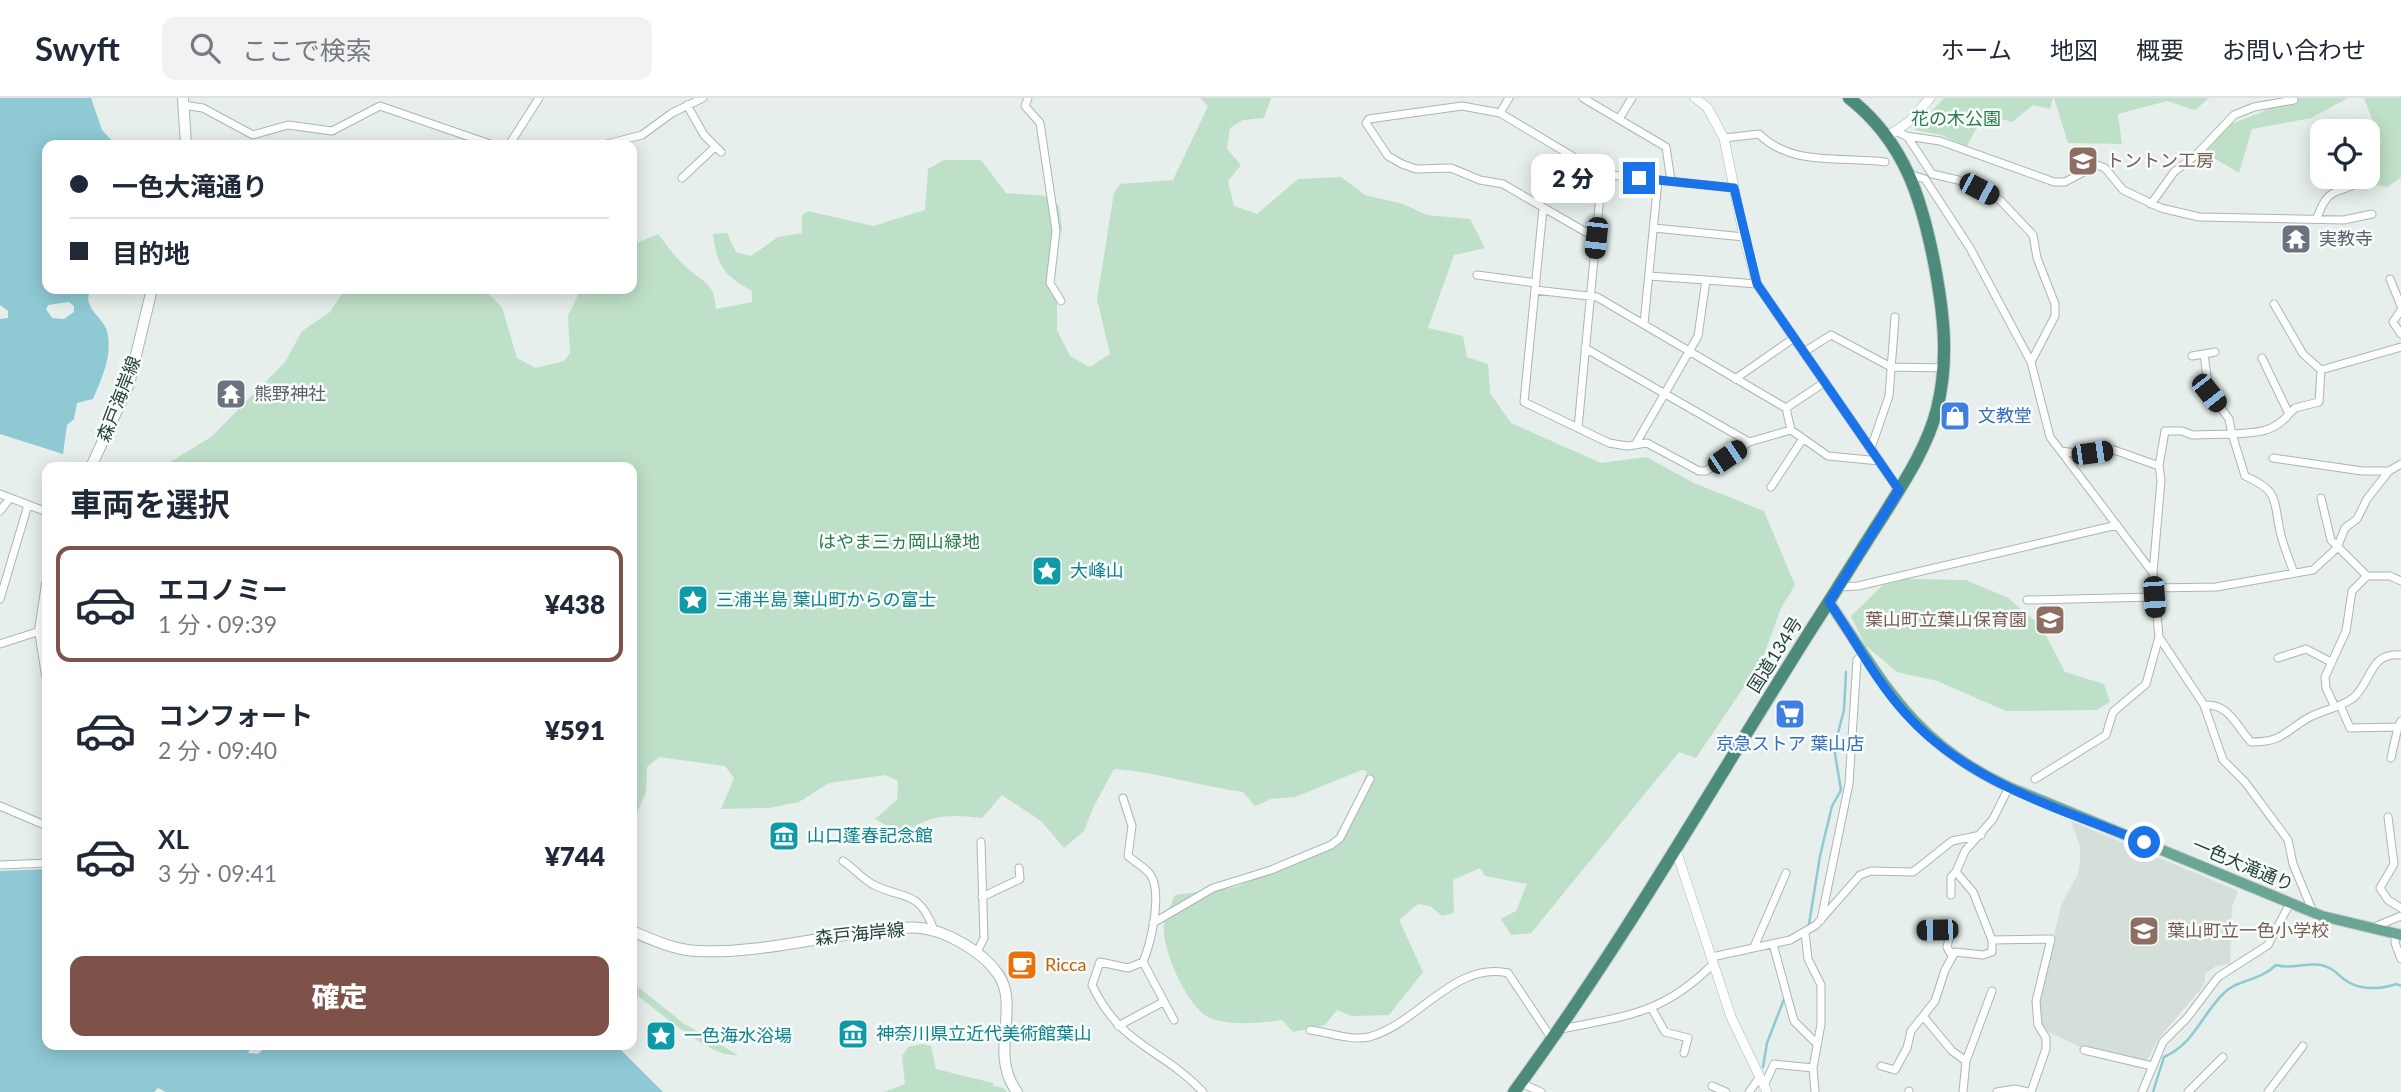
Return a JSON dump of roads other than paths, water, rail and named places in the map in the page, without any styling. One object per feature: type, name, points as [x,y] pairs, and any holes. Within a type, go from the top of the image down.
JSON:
[{"type":"highway","name":"国道134号","points":[[1517,1088],[1557,1035],[1839,587],[1899,490],[1929,432],[1944,368],[1943,309],[1927,225],[1912,175],[1892,133],[1849,98]]},
{"type":"main road","points":[[183,102],[186,140]]},
{"type":"main road","name":"森戸海岸線","points":[[93,462],[129,384],[151,294]]},
{"type":"main road","name":"一色大滝通り","points":[[1829,602],[1890,694],[1929,737],[1965,765],[2009,787],[2313,913],[2368,929],[2398,934]]},
{"type":"main road","points":[[42,618],[42,644]]},
{"type":"main road","name":"森戸海岸線","points":[[637,933],[664,944],[702,952],[739,950],[906,928],[934,930],[955,939],[997,972],[1005,991],[1003,1061],[1017,1092]]},
{"type":"street","points":[[512,140],[540,98]]},
{"type":"street","points":[[622,140],[642,135],[659,121],[703,98]]},
{"type":"street","points":[[1028,98],[1026,106],[1040,122],[1047,166],[1056,231],[1051,283],[1060,301]]},
{"type":"street","points":[[1500,113],[1509,98]]},
{"type":"street","points":[[1583,98],[1666,147],[1669,152],[1671,181]]},
{"type":"street","points":[[1619,119],[1632,98]]},
{"type":"street","points":[[1696,98],[1707,107],[1724,138],[1744,237],[1757,284],[1899,490]]},
{"type":"street","points":[[1892,133],[1922,110],[1930,98]]},
{"type":"street","points":[[2151,204],[2174,172],[2196,155],[2234,115],[2254,107],[2294,100]]},
{"type":"street","points":[[183,102],[203,108],[253,135],[288,125],[332,131],[380,106],[479,140]]},
{"type":"street","points":[[682,178],[718,149],[704,135],[687,106]]},
{"type":"street","points":[[1596,238],[1503,184],[1480,180],[1451,169],[1416,169],[1402,164],[1388,156],[1366,123],[1369,119],[1402,113],[1462,106],[1500,113],[1602,174],[1734,188]]},
{"type":"street","points":[[1892,133],[1940,141],[2054,182],[2065,182],[2097,165],[2105,168],[2123,190],[2151,204],[2199,218],[2344,220],[2372,214]]},
{"type":"street","points":[[1724,138],[1759,134],[1772,147],[1800,157],[1854,158],[1885,162]]},
{"type":"street","points":[[1907,136],[1932,174],[1958,180],[2000,200],[2033,235],[2037,258],[2055,304],[2055,316],[2031,362]]},
{"type":"street","points":[[1578,428],[1602,174]]},
{"type":"street","points":[[1912,175],[1925,179],[1970,248],[2031,362],[2047,428],[2061,451],[2153,573]]},
{"type":"street","points":[[1644,324],[1658,180]]},
{"type":"street","points":[[2317,218],[2323,202],[2330,192],[2337,189]]},
{"type":"street","points":[[1543,208],[1524,402],[1609,443],[1647,443],[1699,471],[1706,471],[1749,442],[1791,430]]},
{"type":"street","points":[[1654,228],[1744,237]]},
{"type":"street","points":[[1476,275],[1597,297],[1786,408],[1791,430],[1828,456],[1880,461]]},
{"type":"street","points":[[1649,276],[1757,284]]},
{"type":"street","points":[[2390,279],[2401,308],[2393,322],[2401,334]]},
{"type":"street","points":[[1636,445],[1700,330],[1706,281]]},
{"type":"street","points":[[2274,304],[2303,354],[2321,370]]},
{"type":"street","points":[[1871,449],[1885,411],[1895,317]]},
{"type":"street","points":[[1804,352],[1831,335],[1891,367],[1944,368]]},
{"type":"street","points":[[1735,379],[1794,338]]},
{"type":"street","points":[[2321,370],[2401,347]]},
{"type":"street","points":[[1585,348],[1749,442]]},
{"type":"street","points":[[2192,356],[2215,352]]},
{"type":"street","points":[[2204,354],[2209,393],[2230,419],[2232,435],[2245,475],[2266,485],[2273,495],[2280,531],[2294,573]]},
{"type":"street","points":[[2262,358],[2289,414]]},
{"type":"street","points":[[2035,779],[2106,735],[2113,712],[2146,684],[2159,637],[2153,573],[2161,480],[2159,466],[2165,430],[2182,430],[2192,435],[2262,432],[2280,425],[2295,408],[2319,402],[2321,370]]},
{"type":"street","points":[[1786,408],[1825,382]]},
{"type":"street","points":[[1771,487],[1802,440]]},
{"type":"street","points":[[2061,451],[2082,454],[2115,450],[2159,466]]},
{"type":"street","points":[[2273,458],[2362,471],[2389,471]]},
{"type":"street","points":[[2027,600],[2216,587],[2313,570],[2337,548],[2345,528],[2357,519],[2367,499],[2389,471],[2401,464]]},
{"type":"street","points":[[0,494],[42,510]]},
{"type":"street","points":[[0,511],[10,498]]},
{"type":"street","points":[[2321,498],[2331,540],[2337,548],[2367,576],[2390,576],[2401,581]]},
{"type":"street","points":[[0,599],[28,505]]},
{"type":"street","points":[[1839,587],[1858,586],[2117,525]]},
{"type":"street","points":[[2367,576],[2352,591],[2346,631],[2325,677],[2326,688],[2350,728],[2400,724],[2391,758]]},
{"type":"street","points":[[0,644],[40,631]]},
{"type":"street","points":[[2159,637],[2204,705],[2223,760],[2245,782],[2288,839],[2293,864],[2313,913]]},
{"type":"street","points":[[2278,658],[2306,649],[2331,662]]},
{"type":"street","points":[[1821,920],[1849,783],[1857,660],[1863,654]]},
{"type":"street","points":[[2204,705],[2219,706],[2229,713],[2251,741],[2264,742],[2284,737],[2308,718],[2354,697],[2377,660],[2392,654],[2401,655]]},
{"type":"street","points":[[1153,923],[1213,888],[1271,870],[1331,845],[1340,838],[1370,779]]},
{"type":"street","points":[[1951,895],[1950,883],[1965,851],[1981,835],[2009,787]]},
{"type":"street","points":[[1123,798],[1132,826],[1128,856],[1152,880],[1153,923],[1143,962],[1174,1020]]},
{"type":"street","points":[[0,806],[42,824]]},
{"type":"street","points":[[2388,817],[2394,864],[2380,888],[2388,900],[2401,908]]},
{"type":"street","points":[[1310,1030],[1354,1037],[1371,1036],[1399,1024],[1462,979],[1496,970],[1508,973],[1557,1035],[1619,1020],[1689,988],[1713,960],[1805,933],[1821,920],[1860,876],[1871,871],[1913,872],[1952,841],[1981,835]]},
{"type":"street","points":[[976,955],[984,938],[981,842]]},
{"type":"street","points":[[1675,847],[1737,1034],[1763,1085]]},
{"type":"street","points":[[842,861],[870,884],[902,893],[916,902],[929,917],[934,930]]},
{"type":"street","points":[[0,865],[42,863]]},
{"type":"street","points":[[982,897],[1020,878],[1019,868]]},
{"type":"street","points":[[1881,1066],[1895,1070],[1907,1048],[1911,1031],[1935,1000],[1952,956],[1959,951],[1983,955],[1992,952],[1992,940],[1973,892],[1956,872]]},
{"type":"street","points":[[1754,947],[1786,873]]},
{"type":"street","points":[[2144,1092],[2163,1042],[2187,1018],[2218,976],[2268,944],[2290,904]]},
{"type":"street","points":[[2368,929],[2401,916]]},
{"type":"street","points":[[1923,930],[1951,930],[1947,947],[1952,956]]},
{"type":"street","points":[[1805,933],[1808,959],[1821,985],[1814,1068],[1815,1092]]},
{"type":"street","points":[[2398,934],[2395,943],[2401,959]]},
{"type":"street","points":[[1992,940],[2051,939],[2036,1001],[2038,1025],[2046,1038],[2046,1049],[2029,1092],[2015,1089],[1997,1092]]},
{"type":"street","points":[[1773,944],[1794,1021],[1817,1044]]},
{"type":"street","points":[[1143,962],[1128,968],[1100,962],[1092,985],[1118,1026],[1192,1079],[1203,1092]]},
{"type":"street","points":[[1962,1092],[1966,1060],[1992,991]]},
{"type":"street","points":[[1118,1026],[1163,1002]]},
{"type":"street","points":[[1651,1007],[1665,1032],[1688,1038],[1684,1053]]},
{"type":"street","points":[[1923,1016],[1952,1051],[1966,1060]]},
{"type":"street","points":[[2268,1092],[2302,1046]]},
{"type":"street","points":[[2084,1050],[2152,1066]]},
{"type":"street","points":[[2188,1092],[2222,1057]]},
{"type":"street","points":[[1748,1092],[1769,1079],[1773,1064],[1814,1068]]},
{"type":"street","points":[[1712,1086],[1726,1092]]},
{"type":"street","points":[[1517,1088],[1541,1092]]},
{"type":"water","points":[[0,98],[91,98],[102,130],[111,140],[42,140],[42,294],[90,294],[90,306],[107,331],[109,349],[106,366],[93,399],[77,403],[74,419],[67,425],[63,454],[0,434],[0,319],[8,318],[8,311],[0,305]],"holes":[[[69,302],[74,306],[74,312],[64,319],[52,318],[46,309],[48,305]]]},
{"type":"water","points":[[42,869],[42,1050],[250,1050],[248,1053],[258,1054],[263,1050],[621,1050],[663,1092],[166,1092],[158,1088],[154,1092],[0,1092],[0,871]]},
{"type":"waterway","points":[[1809,924],[1820,856],[1832,806],[1841,790],[1834,748],[1844,710],[1846,672]]},
{"type":"waterway","points":[[2153,1092],[2164,1057],[2190,1037],[2216,1001],[2235,985],[2263,974],[2276,965],[2326,966],[2348,982],[2366,988],[2397,984],[2401,986]]},
{"type":"waterway","points":[[1763,1067],[1767,1043],[1784,999]]},
{"type":"place","name":"トントン工房","points":[[2083,161]]},
{"type":"place","name":"実教寺","points":[[2296,239]]},
{"type":"place","name":"熊野神社","points":[[231,394]]},
{"type":"place","name":"文教堂","points":[[1955,416]]},
{"type":"place","name":"大峰山","points":[[1047,571]]},
{"type":"place","name":"三浦半島 葉山町からの富士","points":[[693,600]]},
{"type":"place","name":"葉山町立葉山保育園","points":[[2050,620]]},
{"type":"place","name":"京急ストア 葉山店","points":[[1790,714]]},
{"type":"place","name":"山口蓬春記念館","points":[[784,836]]},
{"type":"place","name":"葉山町立一色小学校","points":[[2144,931]]},
{"type":"place","name":"Ricca","points":[[1022,965]]},
{"type":"place","name":"神奈川県立近代美術館葉山","points":[[853,1034]]},
{"type":"place","name":"一色海水浴場","points":[[661,1036]]},
{"type":"park label","name":"花の木公園","points":[[1956,119]]},
{"type":"park label","name":"はやま三ヵ岡山緑地","points":[[899,542]]}]
